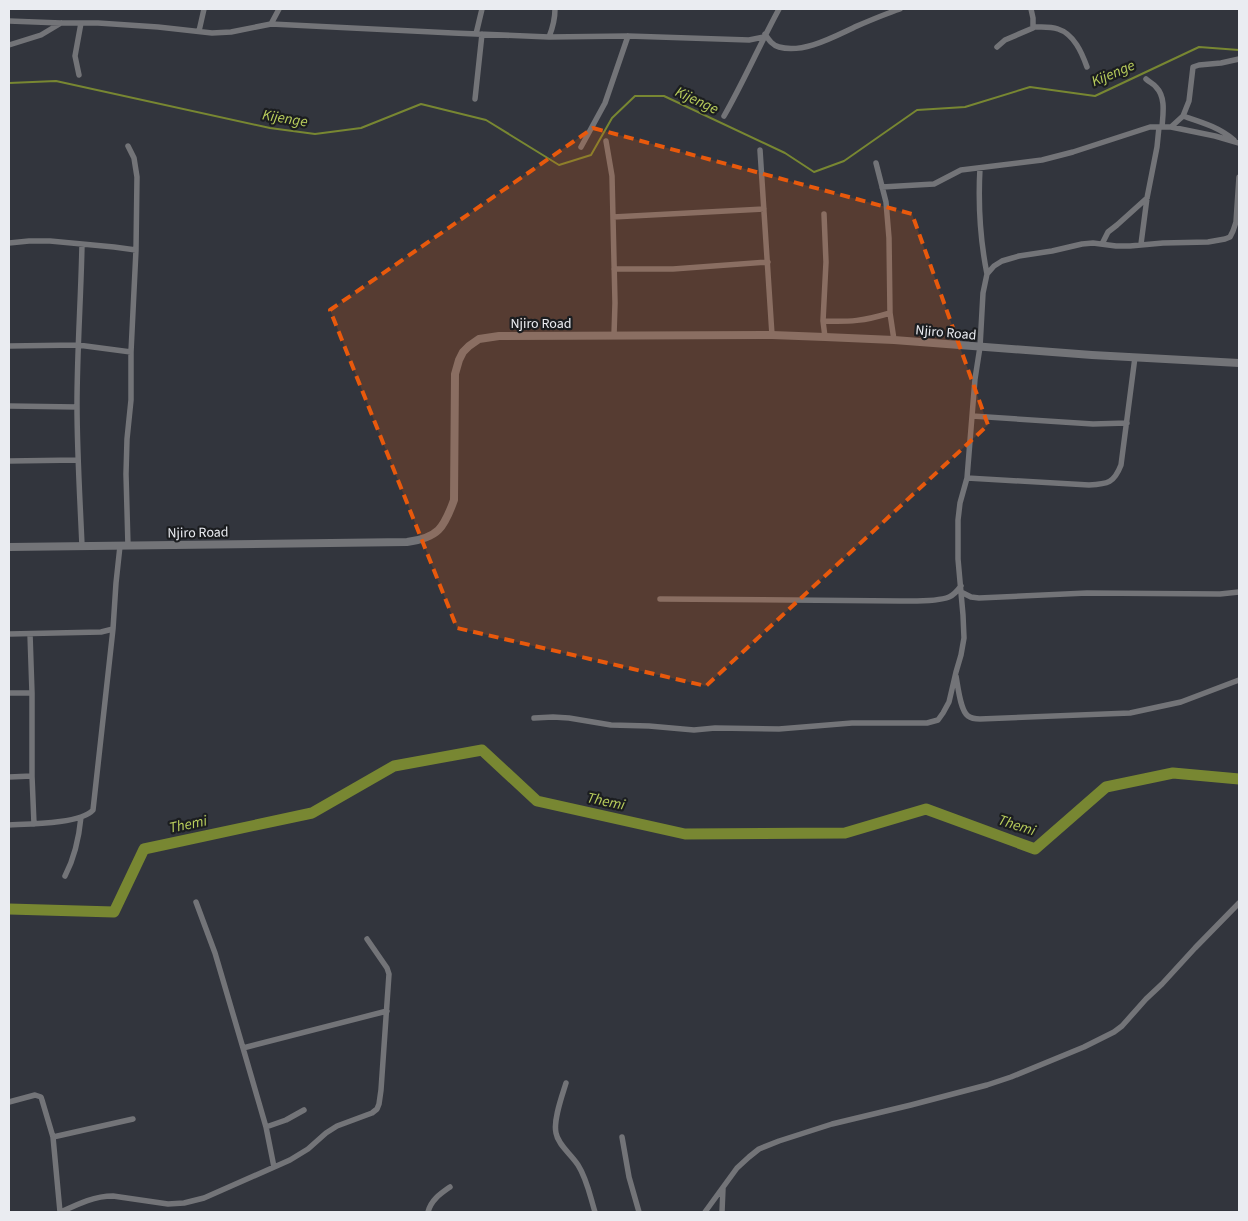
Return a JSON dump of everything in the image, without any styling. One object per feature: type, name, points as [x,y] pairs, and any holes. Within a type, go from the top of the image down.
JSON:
[{"type":"street","points":[[199,31],[204,9]]},
{"type":"street","points":[[271,24],[278,9]]},
{"type":"street","points":[[476,99],[482,9]]},
{"type":"street","points":[[549,37],[553,29],[555,9]]},
{"type":"street","points":[[724,116],[779,9]]},
{"type":"street","points":[[764,36],[779,47],[806,46],[828,40],[900,9]]},
{"type":"street","points":[[1031,9],[1034,26]]},
{"type":"street","points":[[9,21],[158,27],[212,33],[231,32],[271,24],[549,37],[628,36],[749,40],[764,36]]},
{"type":"street","points":[[9,45],[41,35],[61,23]]},
{"type":"street","points":[[79,76],[75,56],[81,23]]},
{"type":"street","points":[[997,48],[1005,40],[1032,29],[1034,26],[1060,29],[1080,48],[1086,67]]},
{"type":"street","points":[[581,147],[605,103],[628,36]]},
{"type":"street","points":[[1171,126],[1183,116],[1189,101],[1193,66],[1199,64],[1221,64],[1239,59]]},
{"type":"street","points":[[1141,244],[1147,198],[1163,112],[1161,93],[1146,79]]},
{"type":"street","points":[[1183,116],[1212,126],[1237,142]]},
{"type":"street","points":[[882,187],[934,184],[961,170],[1042,160],[1150,127],[1171,126],[1237,142]]},
{"type":"street","points":[[606,141],[612,176],[614,335]]},
{"type":"street","points":[[9,825],[34,824],[81,817],[90,813],[94,805],[116,584],[124,546],[127,439],[131,400],[137,177],[134,158],[128,146]]},
{"type":"street","points":[[760,150],[772,335]]},
{"type":"street","points":[[876,162],[886,202],[889,238],[890,313],[894,340]]},
{"type":"street","points":[[534,718],[569,718],[611,725],[694,730],[715,728],[779,729],[852,723],[927,723],[938,720],[949,702],[964,638],[958,559],[958,520],[967,478],[975,379],[980,347],[983,293],[987,274],[981,238],[980,168]]},
{"type":"street","points":[[987,274],[998,263],[1010,258],[1082,244],[1116,246],[1208,242],[1225,239],[1230,237],[1236,222],[1239,177]]},
{"type":"street","points":[[1102,244],[1108,232],[1147,198]]},
{"type":"street","points":[[613,217],[764,209]]},
{"type":"street","points":[[824,214],[826,262],[823,320],[825,337]]},
{"type":"street","points":[[9,243],[50,241],[136,250]]},
{"type":"street","points":[[82,244],[77,407],[82,546]]},
{"type":"street","points":[[614,269],[673,269],[768,262]]},
{"type":"street","points":[[823,320],[854,322],[890,313]]},
{"type":"street","name":"Njiro Road","points":[[9,547],[407,542],[429,537],[441,528],[448,518],[454,500],[455,374],[463,352],[478,339],[499,336],[772,335],[894,340],[1239,363]]},
{"type":"street","points":[[9,346],[78,345],[131,352]]},
{"type":"street","points":[[967,478],[1103,485],[1117,476],[1121,465],[1135,357]]},
{"type":"street","points":[[9,406],[77,407]]},
{"type":"street","points":[[972,416],[1093,424],[1127,423]]},
{"type":"street","points":[[9,460],[78,460]]},
{"type":"street","points":[[961,589],[971,598],[1087,592],[1193,594],[1239,592]]},
{"type":"street","points":[[660,600],[933,600],[948,597],[961,589]]},
{"type":"street","points":[[9,634],[101,632],[113,629]]},
{"type":"street","points":[[30,634],[34,824]]},
{"type":"street","points":[[956,672],[965,713],[971,718],[980,719],[1130,714],[1181,702],[1239,680]]},
{"type":"street","points":[[9,693],[32,693]]},
{"type":"street","points":[[9,777],[32,776]]},
{"type":"street","points":[[65,876],[78,839],[81,817]]},
{"type":"street","points":[[196,902],[215,953],[244,1048],[266,1127],[274,1167]]},
{"type":"street","points":[[705,1212],[737,1168],[759,1149],[832,1124],[987,1085],[1073,1052],[1105,1037],[1122,1026],[1239,903]]},
{"type":"street","points":[[9,1102],[35,1096],[41,1097],[53,1137],[61,1212],[80,1203],[106,1196],[168,1204],[184,1203],[204,1198],[290,1160],[308,1149],[337,1126],[372,1114],[379,1104],[389,974],[388,968],[367,939]]},
{"type":"street","points":[[244,1048],[387,1011]]},
{"type":"street","points":[[566,1083],[555,1124],[556,1133],[558,1139],[582,1172],[595,1212]]},
{"type":"street","points":[[266,1127],[286,1120],[304,1110]]},
{"type":"street","points":[[53,1137],[133,1119]]},
{"type":"street","points":[[622,1137],[639,1212]]},
{"type":"street","points":[[428,1212],[429,1206],[438,1195],[450,1187]]},
{"type":"street","points":[[722,1212],[723,1188]]},
{"type":"highlighted area","points":[[593,128],[912,214],[988,425],[706,686],[457,628],[330,310]]},
{"type":"waterway","name":"Kijenge","points":[[9,83],[56,81],[270,128],[315,134],[361,128],[421,104],[486,120],[559,165],[591,155],[612,118],[635,96],[664,96],[785,153],[814,172],[844,161],[917,110],[965,107],[1030,87],[1095,96],[1199,47],[1239,50]]},
{"type":"waterway","name":"Themi","points":[[9,909],[114,912],[144,849],[312,813],[394,766],[482,750],[537,801],[685,834],[845,833],[926,809],[1035,849],[1106,787],[1173,773],[1239,779]]}]
